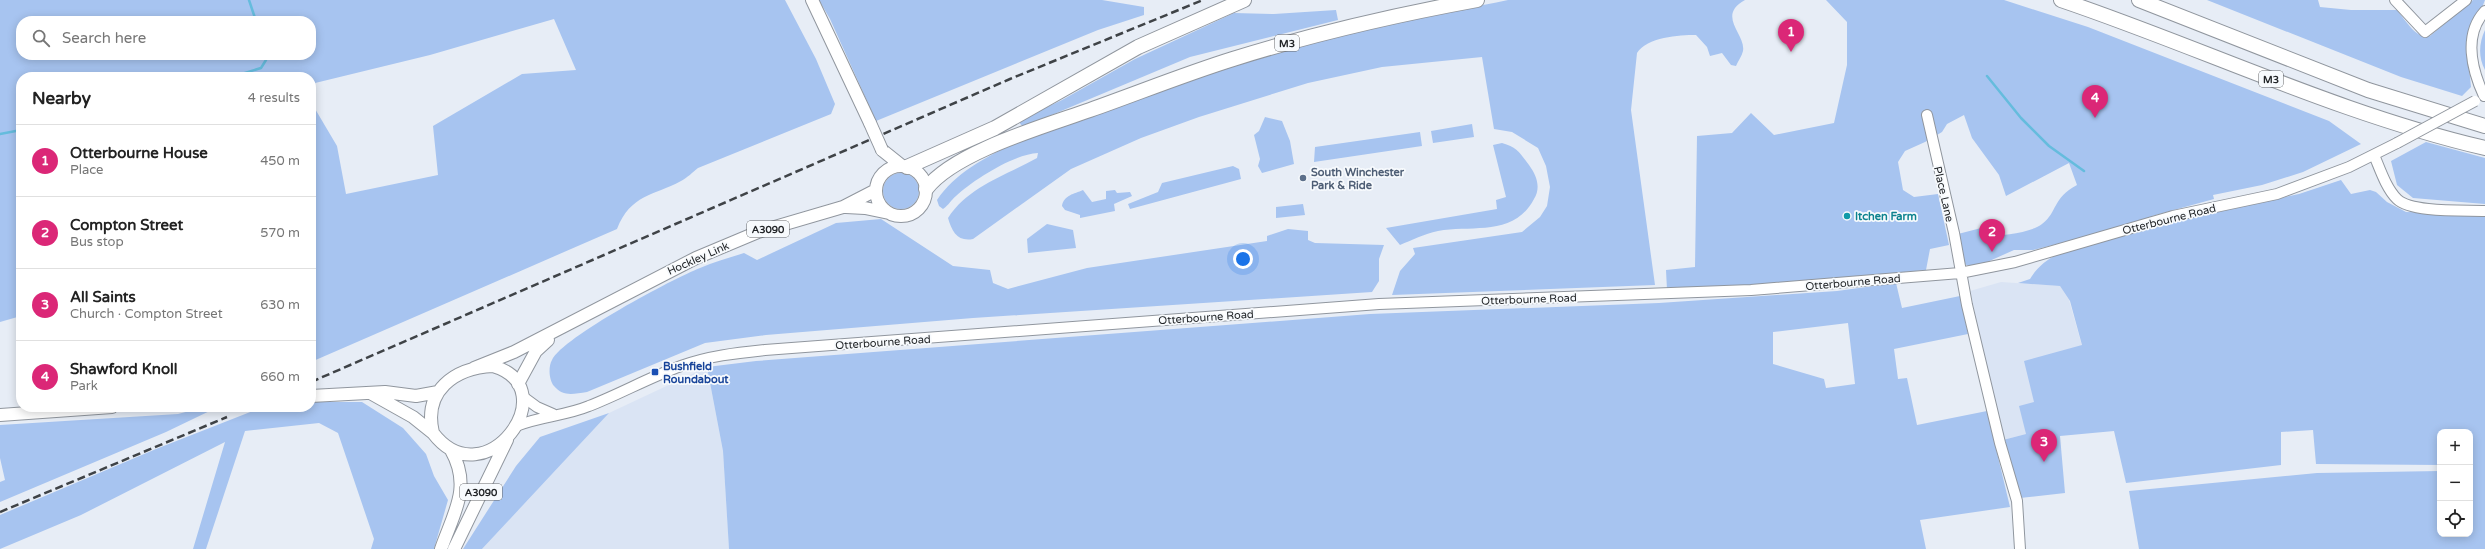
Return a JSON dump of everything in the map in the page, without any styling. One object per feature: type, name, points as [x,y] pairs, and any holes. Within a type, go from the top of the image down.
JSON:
[{"type":"highway","points":[[904,167],[1002,124],[1138,47],[1244,0]]},
{"type":"highway","name":"M3","points":[[926,189],[943,171],[960,161],[1039,128],[1210,66],[1312,36],[1477,0]]},
{"type":"highway","name":"M3","points":[[2061,0],[2138,26],[2310,94],[2390,122],[2485,148]]},
{"type":"highway","name":"M3","points":[[2139,0],[2368,90],[2485,126]]},
{"type":"main road","points":[[812,0],[882,150],[883,174],[876,190],[879,203],[889,213],[901,216],[917,211],[924,202],[926,189],[922,178],[904,167],[882,150]]},
{"type":"main road","points":[[883,174],[888,170],[904,167]]},
{"type":"main road","name":"Hockley Link","points":[[474,368],[514,352],[696,258],[758,232],[843,207],[876,190]]},
{"type":"main road","name":"Hockley Link","points":[[843,207],[865,208],[889,213]]},
{"type":"main road","name":"Hockley Link","points":[[518,384],[536,351],[561,328]]},
{"type":"main road","points":[[371,393],[413,417],[451,450],[461,454],[479,454],[493,449],[513,431],[522,416],[522,396],[518,384],[501,369],[493,366],[474,368],[449,380],[438,392],[430,414],[432,433]]},
{"type":"main road","points":[[316,396],[385,392],[416,396],[438,392]]},
{"type":"main road","points":[[0,415],[42,412]]},
{"type":"main road","name":"A3090","points":[[454,549],[513,431]]},
{"type":"main road","name":"A3090","points":[[441,549],[462,488],[461,470],[451,450]]},
{"type":"street","points":[[2395,0],[2425,32],[2466,0]]},
{"type":"street","points":[[2484,96],[2475,76],[2472,54],[2475,30],[2485,11]]},
{"type":"street","name":"Otterbourne Road","points":[[513,431],[553,414],[568,413],[590,406],[681,366],[719,355],[765,350],[1379,304],[1751,290],[1960,273],[2015,262],[2173,216],[2277,194],[2374,155],[2484,96]]},
{"type":"street","name":"Place Lane","points":[[1927,115],[1954,233],[1960,273],[2000,443],[2017,501],[2020,549]]},
{"type":"street","points":[[2374,155],[2392,194],[2398,201],[2406,205],[2438,210],[2485,211]]},
{"type":"street","points":[[522,396],[537,407],[553,414]]},
{"type":"shaded area","points":[[0,0],[785,0],[816,59],[835,104],[831,114],[698,168],[681,181],[636,202],[629,209],[617,229],[316,360],[316,110],[337,146],[346,194],[438,175],[433,126],[522,74],[576,70],[554,19],[430,55],[316,83],[316,72],[16,72],[16,317],[0,322]]},
{"type":"shaded area","points":[[819,0],[1102,0],[1144,7],[1144,15],[1098,30],[876,121],[830,19]]},
{"type":"shaded area","points":[[1508,0],[1745,0],[1737,6],[1733,12],[1732,19],[1743,45],[1743,51],[1736,66],[1731,65],[1722,53],[1710,56],[1707,47],[1696,35],[1672,36],[1656,40],[1648,43],[1637,53],[1631,110],[1655,285],[1392,295],[1400,271],[1415,254],[1413,248],[1522,232],[1540,217],[1547,206],[1550,187],[1546,166],[1538,148],[1512,132],[1494,129],[1482,57],[1382,67],[1308,83],[1199,117],[1141,138],[1071,169],[973,239],[963,239],[956,235],[951,228],[948,218],[966,198],[977,190],[1037,158],[1038,153],[1028,154],[1017,158],[994,169],[963,190],[943,209],[939,206],[937,200],[951,184],[967,170],[1008,147],[1030,137],[1217,69],[1317,41],[1414,17]]},
{"type":"shaded area","points":[[1826,0],[2004,0],[2088,27],[2329,121],[2361,144],[2303,172],[2262,185],[2213,195],[2214,199],[2152,216],[2154,226],[2299,194],[2341,180],[2351,194],[2370,190],[2376,192],[2387,202],[2406,212],[2485,214],[2485,549],[2139,549],[2129,491],[2317,473],[2437,471],[2437,537],[2473,537],[2473,429],[2437,429],[2437,465],[2316,464],[2313,430],[2281,432],[2281,465],[2126,483],[2114,431],[2060,436],[2065,493],[2020,498],[2003,440],[2026,434],[2019,406],[2034,402],[2024,361],[2082,345],[2070,301],[2060,286],[2018,283],[2030,279],[2044,262],[2053,256],[2064,252],[2061,243],[2033,250],[2014,250],[1985,263],[1972,266],[1962,264],[1958,234],[1985,227],[1987,237],[2031,230],[2042,224],[2051,215],[2063,195],[2077,185],[2069,163],[2006,196],[1999,175],[1972,138],[1964,115],[1947,124],[1942,132],[1905,151],[1898,162],[1903,190],[1914,197],[1938,194],[1949,245],[1930,249],[1926,270],[1767,285],[1667,290],[1666,270],[1695,267],[1697,136],[1732,133],[1751,113],[1774,135],[1834,123],[1847,65],[1847,22]]},
{"type":"shaded area","points":[[2207,0],[2318,0],[2320,7],[2351,10],[2397,10],[2411,28],[2425,37],[2430,36],[2473,0],[2485,0],[2467,46],[2471,87],[2462,96],[2401,77]]},
{"type":"shaded area","points":[[1336,10],[1338,20],[1190,57],[1023,127],[1018,121],[1062,100],[1135,59],[1234,13],[1274,14]]},
{"type":"shaded area","points":[[2485,30],[2485,70],[2481,60],[2480,50],[2481,40]]},
{"type":"shaded area","points":[[1265,117],[1282,121],[1290,141],[1294,164],[1262,173],[1258,166],[1260,159],[1254,135],[1259,131]]},
{"type":"shaded area","points":[[1472,124],[1474,137],[1433,143],[1431,131]]},
{"type":"shaded area","points":[[1420,132],[1422,146],[1314,162],[1315,147]]},
{"type":"shaded area","points":[[2426,142],[2485,158],[2485,204],[2413,198],[2397,185],[2391,161]]},
{"type":"shaded area","points":[[1502,143],[1511,146],[1518,151],[1529,165],[1536,178],[1538,186],[1536,195],[1526,211],[1515,219],[1504,224],[1492,227],[1438,231],[1423,235],[1400,245],[1386,228],[1497,209],[1496,200],[1506,197],[1493,145]]},
{"type":"shaded area","points":[[1233,166],[1239,169],[1241,179],[1130,209],[1128,204],[1158,192],[1162,183]]},
{"type":"shaded area","points":[[905,173],[914,178],[918,184],[918,198],[914,204],[905,209],[897,209],[888,204],[884,198],[883,187],[888,178],[894,174]]},
{"type":"shaded area","points":[[1083,190],[1092,202],[1106,199],[1106,191],[1115,190],[1117,193],[1130,192],[1132,196],[1114,204],[1115,211],[1080,218],[1080,215],[1065,210],[1062,206],[1067,197]]},
{"type":"shaded area","points":[[1303,204],[1305,215],[1276,218],[1276,207]]},
{"type":"shaded area","points":[[881,219],[953,266],[990,270],[993,283],[1008,289],[1087,268],[1267,241],[1267,236],[1288,229],[1308,231],[1308,240],[1315,243],[1384,245],[1379,259],[1379,281],[1372,292],[973,318],[766,335],[705,343],[587,392],[569,394],[561,392],[552,383],[550,377],[550,366],[552,360],[560,350],[597,323],[667,283],[705,266],[744,253],[757,260],[836,223]]},
{"type":"shaded area","points":[[1047,224],[1073,230],[1076,248],[1028,253],[1027,239]]},
{"type":"shaded area","points":[[2001,282],[2060,286],[2069,300],[2082,346],[2061,351],[2034,402],[2026,434],[2003,440],[1970,291]]},
{"type":"shaded area","points":[[1896,283],[1902,308],[1960,296],[1968,334],[1894,349],[1898,379],[1907,378],[1917,425],[1987,411],[2010,507],[1920,520],[1926,549],[729,549],[723,451],[707,367],[756,361],[1370,314],[1659,303],[1837,291]],"holes":[[[1848,323],[1855,384],[1826,388],[1824,379],[1773,364],[1773,332]]]},
{"type":"shaded area","points":[[707,367],[723,451],[729,549],[482,549],[609,413]]},
{"type":"shaded area","points":[[316,402],[362,402],[403,428],[426,454],[434,476],[448,500],[434,549],[371,549],[374,539],[338,433],[319,423],[245,431],[206,549],[193,549],[225,442],[81,515],[0,549],[0,515],[156,449],[250,412],[316,412]]},
{"type":"shaded area","points":[[186,412],[208,412],[166,432],[0,502],[0,482],[5,480],[0,458],[0,425],[178,414]]},
{"type":"shaded area","points":[[609,413],[482,549],[463,549],[516,466],[540,437]]},
{"type":"waterway","points":[[249,0],[254,16]]},
{"type":"waterway","points":[[248,72],[261,68],[266,60]]},
{"type":"waterway","points":[[1987,76],[2021,118],[2049,146],[2084,171]]},
{"type":"waterway","points":[[0,134],[16,131]]},
{"type":"railway","points":[[316,380],[1010,79],[1203,0]]},
{"type":"railway","points":[[0,512],[227,417]]},
{"type":"place","name":"Otterbourne House","points":[[1791,52]]},
{"type":"place","name":"Shawford Knoll","points":[[2095,118]]},
{"type":"place","name":"South Winchester Park & Ride","points":[[1303,178]]},
{"type":"place","name":"Itchen Farm","points":[[1847,216]]},
{"type":"place","name":"Compton Street","points":[[1992,252]]},
{"type":"place","name":"Bushfield Roundabout","points":[[655,372]]},
{"type":"place","name":"All Saints","points":[[2044,462]]}]
